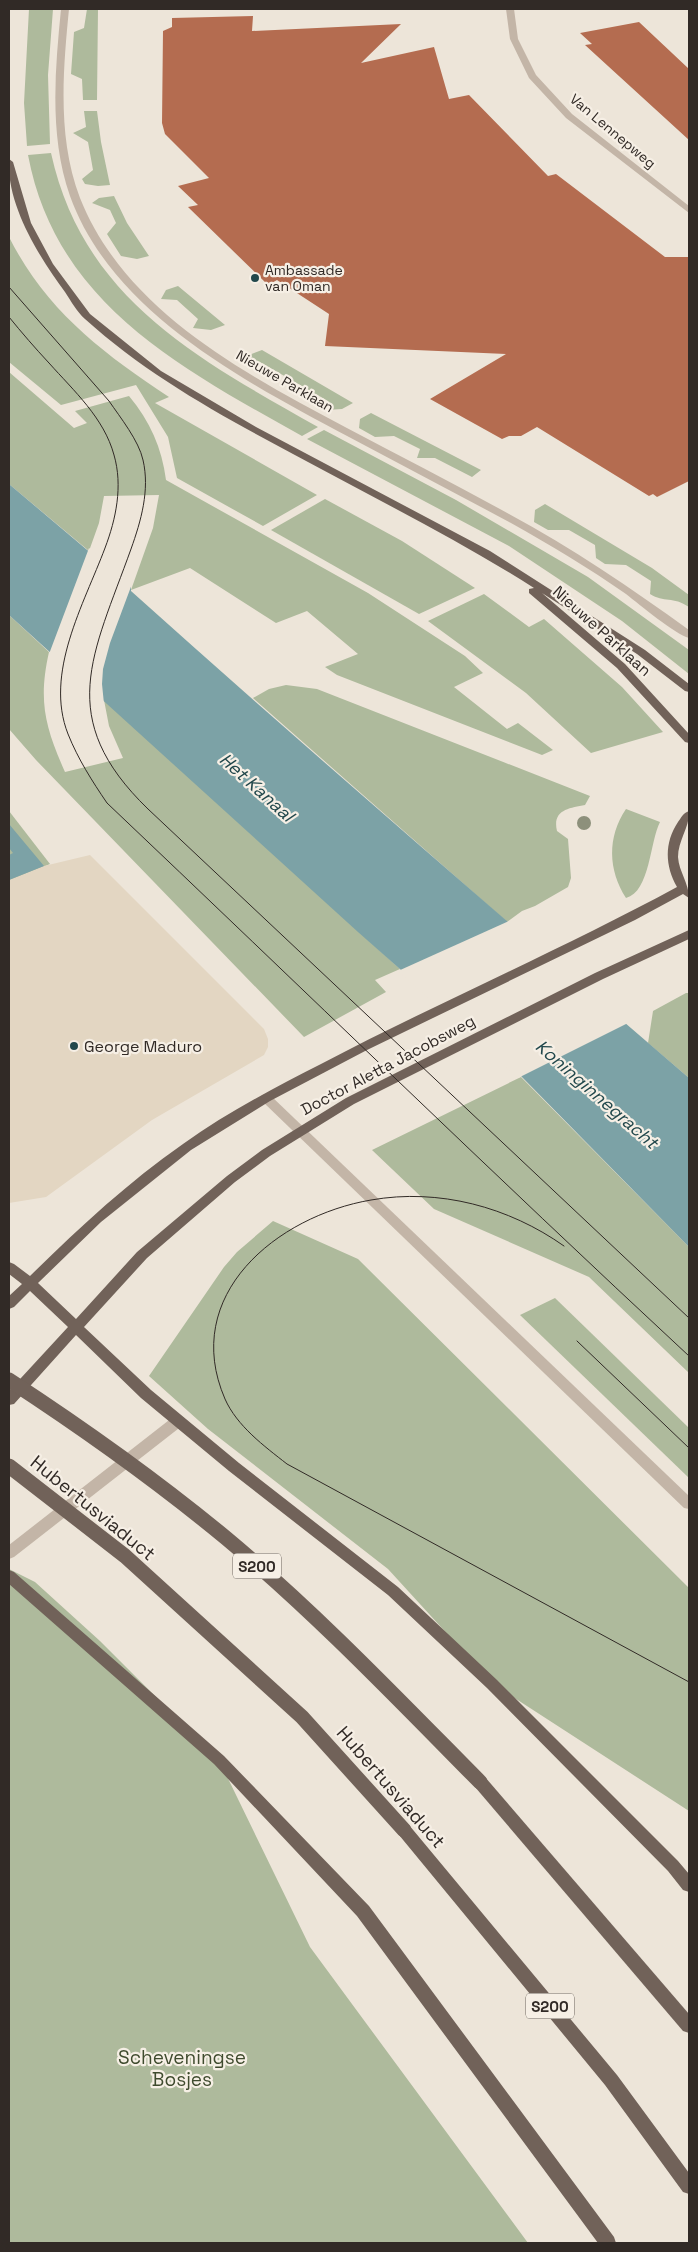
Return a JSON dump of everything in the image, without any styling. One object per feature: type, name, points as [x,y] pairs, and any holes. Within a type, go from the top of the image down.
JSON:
[{"type":"main road","name":"Nieuwe Parklaan","points":[[9,162],[27,223],[49,264],[87,316],[158,373],[253,429],[486,553],[641,652],[689,689]]},
{"type":"main road","name":"Nieuwe Parklaan","points":[[486,553],[621,666],[689,740]]},
{"type":"main road","points":[[686,891],[675,873],[672,856],[673,841],[680,826],[689,815]]},
{"type":"main road","name":"Doctor Aletta Jacobsweg","points":[[9,1304],[96,1219],[187,1147],[266,1098],[319,1068],[686,891]]},
{"type":"main road","name":"Doctor Aletta Jacobsweg","points":[[9,1400],[142,1255],[230,1179],[301,1131],[350,1101],[599,976],[689,934]]},
{"type":"main road","points":[[9,1267],[30,1284],[122,1373],[178,1421],[392,1591],[492,1684],[673,1866],[689,1885]]},
{"type":"main road","name":"S200","points":[[9,1380],[79,1426],[189,1507],[274,1581],[356,1657],[480,1782],[689,2026]]},
{"type":"main road","name":"Hubertusviaduct","points":[[9,1466],[124,1556],[302,1716],[404,1830],[611,2080],[689,2186]]},
{"type":"main road","points":[[9,1576],[219,1760],[363,1911],[608,2243]]},
{"type":"street","name":"Nieuwe Parklaan","points":[[65,9],[62,38],[60,118],[63,147],[74,192],[85,220],[106,254],[156,309],[195,341],[230,365],[366,443],[466,495],[568,552],[689,635]]},
{"type":"street","name":"Van Lennepweg","points":[[510,9],[514,39],[532,76],[569,116],[689,210]]},
{"type":"street","points":[[266,1098],[689,1504]]},
{"type":"street","points":[[9,1553],[178,1421]]},
{"type":"green space","points":[[29,9],[53,9],[48,75],[50,144],[27,146],[24,103]]},
{"type":"green space","points":[[87,9],[98,9],[97,100],[83,100],[82,79],[71,74],[74,32],[84,28]]},
{"type":"green space","points":[[84,111],[97,111],[110,185],[85,184],[82,179],[93,170],[88,142],[73,133],[86,127]]},
{"type":"green space","points":[[51,153],[67,204],[89,248],[118,286],[152,319],[189,349],[273,402],[318,427],[302,436],[212,384],[130,326],[95,291],[66,252],[43,207],[28,155]]},
{"type":"green space","points":[[114,196],[127,223],[149,256],[137,259],[121,256],[107,234],[116,223],[110,210],[92,203],[99,198]]},
{"type":"green space","points":[[9,237],[40,286],[77,328],[98,346],[169,397],[155,403],[317,495],[263,526],[177,478],[168,437],[136,385],[61,405],[9,362]]},
{"type":"green space","points":[[178,286],[225,325],[211,330],[193,328],[198,319],[177,300],[161,299],[166,290]]},
{"type":"green space","points":[[262,350],[353,403],[342,409],[326,410],[328,401],[260,362],[246,361],[249,355]]},
{"type":"green space","points":[[9,372],[74,428],[87,423],[75,411],[129,396],[143,415],[154,435],[166,480],[368,593],[465,656],[483,673],[454,687],[507,729],[518,723],[553,750],[542,755],[337,675],[325,667],[358,654],[307,611],[276,623],[190,568],[131,590],[153,528],[159,495],[104,496],[99,523],[89,551],[9,484]]},
{"type":"green space","points":[[371,413],[481,470],[472,477],[435,458],[417,458],[420,449],[394,436],[375,437],[359,428],[360,419]]},
{"type":"green space","points":[[324,430],[456,500],[588,577],[689,650],[689,674],[622,621],[509,546],[307,439]]},
{"type":"green space","points":[[325,499],[402,541],[475,588],[419,614],[271,530]]},
{"type":"green space","points":[[545,504],[652,568],[689,595],[689,607],[650,594],[651,581],[626,565],[605,564],[596,558],[595,545],[569,530],[548,530],[534,522],[535,510]]},
{"type":"green space","points":[[484,594],[529,627],[544,619],[622,687],[663,732],[591,753],[526,693],[428,621]]},
{"type":"green space","points":[[9,615],[49,652],[44,685],[45,714],[65,772],[123,758],[109,726],[104,700],[400,969],[375,980],[386,992],[304,1037],[36,760],[9,729]]},
{"type":"green space","points":[[286,685],[317,689],[590,796],[585,805],[563,811],[557,818],[557,831],[568,839],[571,878],[568,887],[535,906],[522,911],[507,922],[253,698],[269,689]]},
{"type":"green space","points":[[626,809],[660,822],[645,876],[634,894],[626,898],[616,876],[612,854],[615,831]]},
{"type":"green space","points":[[9,811],[50,864],[9,881]]},
{"type":"green space","points":[[689,993],[689,1078],[648,1043],[653,1011]]},
{"type":"green space","points":[[521,1077],[689,1247],[689,1373],[589,1277],[434,1209],[372,1150]]},
{"type":"green space","points":[[273,1221],[358,1259],[689,1588],[689,1811],[493,1684],[388,1569],[208,1429],[149,1376],[224,1267],[237,1252]]},
{"type":"green space","points":[[555,1298],[689,1428],[689,1478],[520,1315]]},
{"type":"green space","name":"Scheveningse Bosjes","points":[[9,1569],[35,1582],[100,1641],[219,1760],[310,1947],[528,2243],[9,2243]]},
{"type":"shaded area","points":[[90,855],[264,1029],[268,1039],[268,1047],[264,1055],[152,1120],[46,1197],[9,1203],[9,880],[44,866]]},
{"type":"water","points":[[9,484],[131,587],[131,591],[270,714],[689,1078],[689,1247],[521,1076],[358,932],[9,615]]},
{"type":"water","points":[[9,824],[44,866],[9,880],[9,855],[13,853],[9,848]]},
{"type":"pier","points":[[89,548],[132,584],[110,643],[103,669],[104,704],[49,654]]},
{"type":"pier","points":[[509,921],[628,1023],[518,1078],[398,971]]},
{"type":"building","points":[[253,16],[252,31],[401,24],[361,63],[434,47],[449,99],[469,95],[548,176],[556,174],[665,257],[689,257],[689,481],[657,497],[653,494],[649,496],[537,427],[521,436],[509,436],[502,439],[430,399],[506,354],[325,346],[329,314],[277,280],[268,285],[188,207],[198,205],[178,186],[209,178],[165,134],[162,123],[163,31],[172,27],[172,18]]},
{"type":"building","points":[[639,22],[689,69],[689,140],[585,45],[592,44],[580,33]]},
{"type":"tram line","points":[[9,287],[109,401],[133,437],[143,460],[145,494],[141,516],[104,622],[95,654],[90,685],[91,715],[100,745],[119,776],[148,809],[689,1318]]},
{"type":"tram line","points":[[9,317],[96,417],[109,442],[117,467],[117,502],[112,526],[70,639],[61,687],[62,711],[68,734],[81,761],[107,803],[470,1150],[689,1356]]},
{"type":"tram line","points":[[564,1246],[543,1232],[497,1211],[447,1199],[397,1197],[371,1200],[336,1209],[302,1223],[272,1243],[246,1266],[227,1295],[216,1326],[214,1361],[225,1399],[230,1409],[260,1443],[287,1464],[689,1682]]},
{"type":"tram line","points":[[577,1341],[689,1448]]},
{"type":"place","name":"Ambassade van Oman","points":[[255,278]]},
{"type":"place","name":"George Maduro","points":[[74,1046]]},
{"type":"water label","name":"Het Kanaal","points":[[257,787]]},
{"type":"water label","name":"Koninginnegracht","points":[[597,1094]]}]
